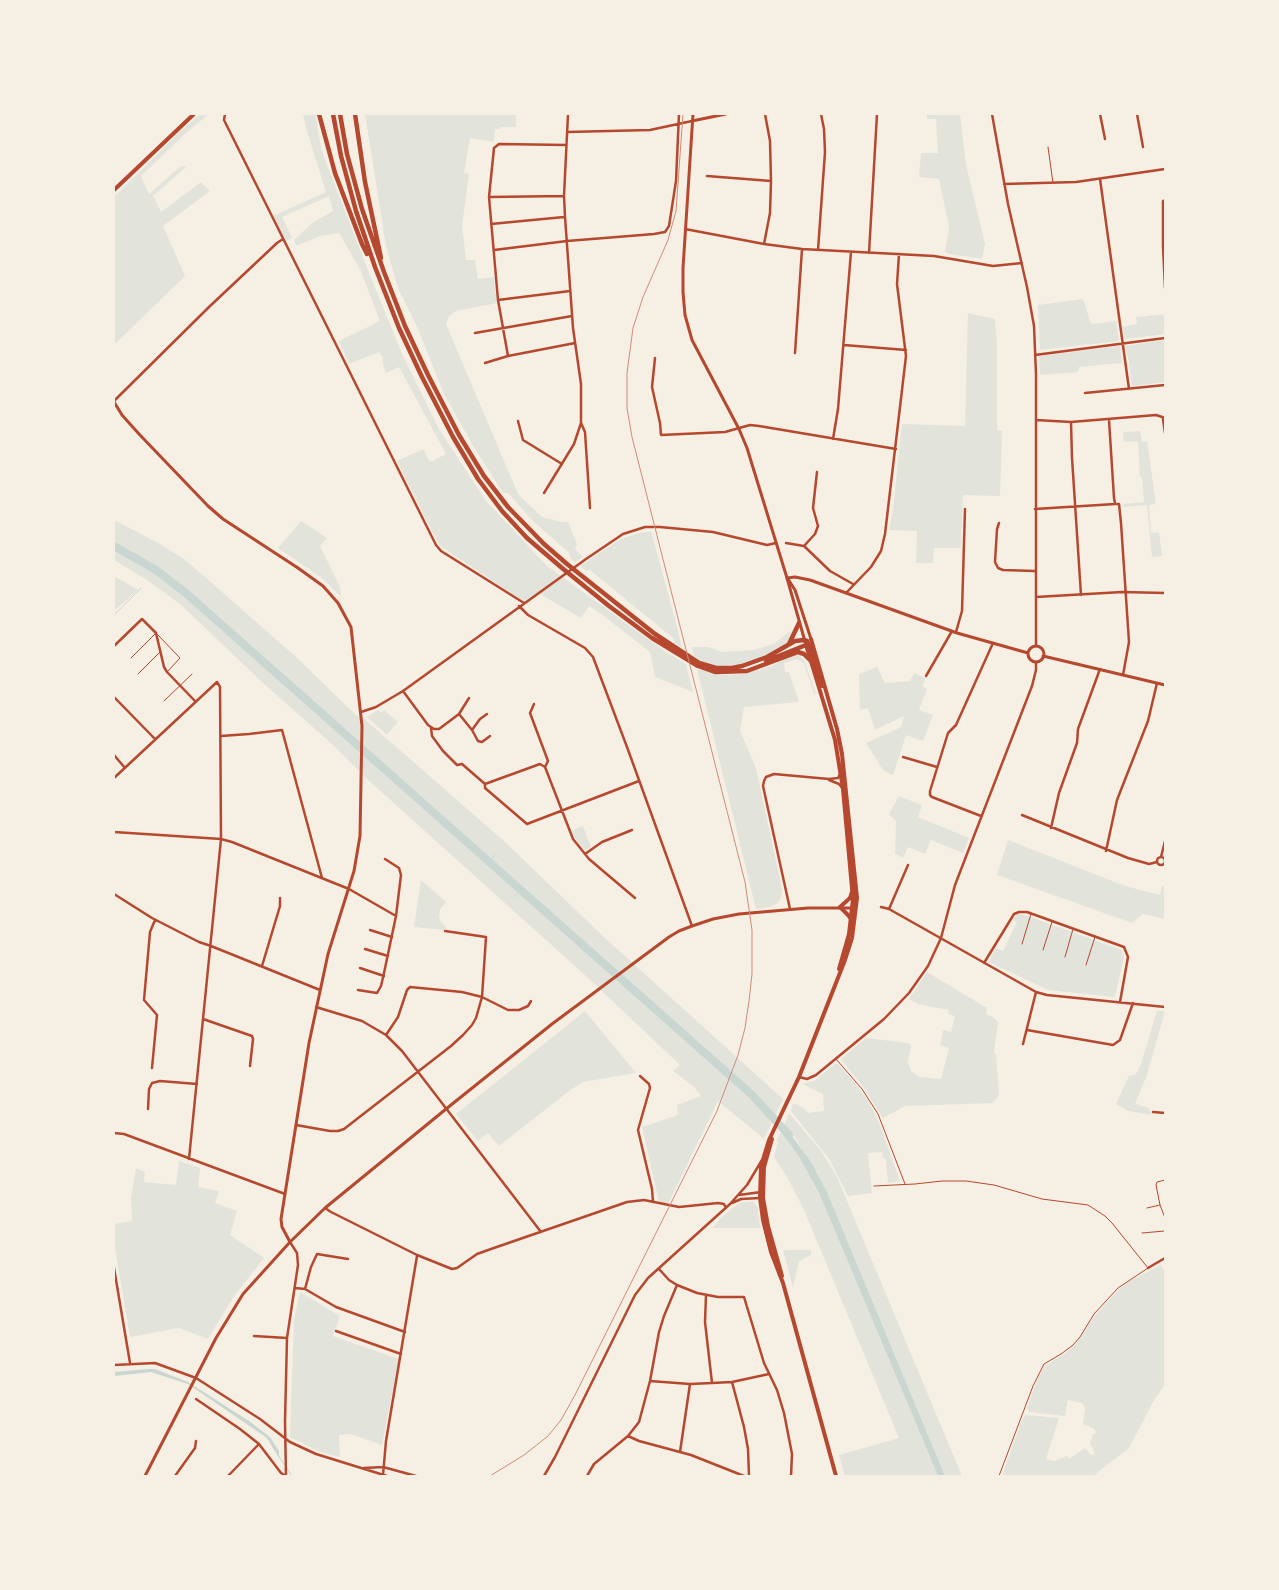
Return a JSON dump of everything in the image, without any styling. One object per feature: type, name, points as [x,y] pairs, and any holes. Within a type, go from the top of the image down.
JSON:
[{"type":"highway","points":[[319,114],[340,188],[362,244],[375,267]]},
{"type":"highway","points":[[333,114],[348,186],[375,267],[418,369],[464,458],[502,511],[528,538],[562,568],[630,622],[698,665],[715,672],[747,671],[795,652],[804,654],[810,660]]},
{"type":"highway","points":[[340,114],[354,184],[384,272],[428,375],[470,454],[508,507],[532,532],[567,564],[682,656]]},
{"type":"highway","points":[[355,114],[365,182],[384,272]]},
{"type":"highway","points":[[788,645],[799,623]]},
{"type":"highway","points":[[698,665],[724,669],[742,666],[767,657],[794,641],[808,643]]},
{"type":"highway","points":[[731,672],[748,668],[808,643]]},
{"type":"main road","points":[[114,190],[194,114]]},
{"type":"main road","points":[[693,114],[683,292],[687,325],[747,448],[799,623],[808,643],[836,725],[846,780],[855,872],[855,908],[852,938],[799,1077],[762,1158],[759,1175],[761,1198],[768,1226],[836,1476]]},
{"type":"main road","points":[[692,121],[726,114]]},
{"type":"main road","points":[[114,401],[122,415],[139,434],[208,506],[223,519],[311,577],[331,594],[345,614],[350,627],[362,732],[360,836],[350,888],[328,954],[316,1007],[281,1219],[282,1227],[290,1242]]},
{"type":"main road","points":[[787,578],[795,577],[810,580],[954,632],[1028,653]]},
{"type":"main road","points":[[787,578],[795,590],[808,643],[831,718],[836,725]]},
{"type":"main road","points":[[808,643],[810,660],[834,740],[841,772],[855,908],[834,986]]},
{"type":"main road","points":[[1036,646],[1042,649],[1043,656],[1040,661],[1036,662],[1030,660],[1028,653],[1030,648],[1036,646]]},
{"type":"main road","points":[[1043,656],[1165,685]]},
{"type":"main road","points":[[840,908],[850,898],[852,890]]},
{"type":"main road","points":[[840,908],[852,921]]},
{"type":"main road","points":[[146,1476],[230,1314],[243,1294],[290,1242],[325,1208],[552,1024],[669,937],[692,926],[724,916],[790,909],[855,908]]},
{"type":"main road","points":[[761,1192],[764,1167],[774,1132]]},
{"type":"street","points":[[225,114],[224,120],[436,545],[441,551],[524,603]]},
{"type":"street","points":[[568,114],[564,196],[565,217],[572,316],[581,384],[582,422],[585,432],[590,508]]},
{"type":"street","points":[[494,250],[665,232],[669,226],[676,181],[679,114]]},
{"type":"street","points":[[764,244],[770,213],[771,181],[770,141],[765,114]]},
{"type":"street","points":[[818,250],[825,152],[824,129],[820,114]]},
{"type":"street","points":[[869,253],[878,114]]},
{"type":"street","points":[[992,114],[1004,184],[1032,309],[1036,420],[1036,646]]},
{"type":"street","points":[[1100,114],[1105,139]]},
{"type":"street","points":[[1137,114],[1143,147]]},
{"type":"street","points":[[567,132],[650,130],[692,121]]},
{"type":"street","points":[[508,356],[498,300],[489,198],[490,174],[496,146],[566,146]]},
{"type":"street","points":[[1004,184],[1053,183],[1100,179],[1165,170]]},
{"type":"street","points":[[707,176],[771,181]]},
{"type":"street","points":[[1100,179],[1129,389]]},
{"type":"street","points":[[489,198],[564,196]]},
{"type":"street","points":[[1165,200],[1163,201],[1163,267],[1165,288]]},
{"type":"street","points":[[491,224],[565,217]]},
{"type":"street","points":[[686,229],[764,244],[802,249],[934,256],[993,266],[1022,263]]},
{"type":"street","points":[[114,401],[216,300],[283,239]]},
{"type":"street","points":[[795,353],[794,345],[802,249]]},
{"type":"street","points":[[833,439],[838,410],[851,252]]},
{"type":"street","points":[[846,593],[871,567],[881,551],[888,511],[906,350],[897,284],[899,254]]},
{"type":"street","points":[[498,300],[570,290]]},
{"type":"street","points":[[475,334],[572,316]]},
{"type":"street","points":[[1035,355],[1165,338]]},
{"type":"street","points":[[485,363],[508,356],[575,343]]},
{"type":"street","points":[[844,346],[906,350]]},
{"type":"street","points":[[655,358],[652,387],[661,435],[725,432],[750,425],[896,449]]},
{"type":"street","points":[[1085,393],[1165,385]]},
{"type":"street","points":[[1036,420],[1071,422],[1156,415],[1164,419],[1165,433]]},
{"type":"street","points":[[1109,420],[1115,504]]},
{"type":"street","points":[[518,421],[523,440],[562,464]]},
{"type":"street","points":[[544,493],[574,444],[582,422]]},
{"type":"street","points":[[1071,422],[1081,595]]},
{"type":"street","points":[[804,546],[815,534],[818,526],[813,508],[817,472]]},
{"type":"street","points":[[1035,509],[1119,504],[1130,642],[1123,675]]},
{"type":"street","points":[[926,676],[954,632],[962,611],[965,509]]},
{"type":"street","points":[[999,523],[995,562],[998,568],[1003,570],[1035,571]]},
{"type":"street","points":[[361,712],[376,707],[403,690],[623,534],[645,527],[672,528],[713,532],[767,544],[776,543]]},
{"type":"street","points":[[786,543],[804,546],[830,571],[853,584]]},
{"type":"street","points":[[1036,597],[1165,593]]},
{"type":"street","points":[[519,606],[528,615],[589,652],[692,926]]},
{"type":"street","points":[[114,646],[142,619],[156,633],[164,667],[167,672],[195,701]]},
{"type":"street","points":[[981,816],[930,795],[948,734],[956,725],[993,643]]},
{"type":"street","points":[[799,1077],[811,1079],[836,1058],[901,1002],[928,966],[941,938],[955,885],[1032,686],[1036,662]]},
{"type":"street","points":[[1051,828],[1059,793],[1077,743],[1078,730],[1100,669]]},
{"type":"street","points":[[114,778],[217,682],[220,687],[221,839],[189,1159]]},
{"type":"street","points":[[1106,851],[1117,800],[1148,721],[1157,683]]},
{"type":"street","points":[[403,690],[431,728],[432,736],[443,751],[457,765],[462,764],[527,824],[639,781]]},
{"type":"street","points":[[114,697],[155,740]]},
{"type":"street","points":[[431,728],[438,729],[459,714],[470,698]]},
{"type":"street","points":[[534,704],[530,713],[548,761],[545,767]]},
{"type":"street","points":[[459,714],[478,741],[482,742],[490,736]]},
{"type":"street","points":[[472,730],[486,714]]},
{"type":"street","points":[[220,736],[282,730],[322,878]]},
{"type":"street","points":[[114,755],[125,768]]},
{"type":"street","points":[[903,757],[937,767]]},
{"type":"street","points":[[485,784],[540,764],[545,767],[573,839],[585,854],[635,898]]},
{"type":"street","points":[[790,909],[763,786],[764,781],[766,777],[774,774],[828,779],[838,778],[841,772]]},
{"type":"street","points":[[828,779],[839,784],[843,789]]},
{"type":"street","points":[[1022,815],[1106,851],[1149,864],[1157,862],[1161,857],[1165,841]]},
{"type":"street","points":[[585,854],[602,842],[632,830]]},
{"type":"street","points":[[114,832],[221,839],[239,844],[350,888],[396,916]]},
{"type":"street","points":[[1157,862],[1162,865],[1165,862],[1165,859],[1161,857]]},
{"type":"street","points":[[358,990],[377,993],[384,976],[396,916],[401,875],[399,868],[385,859]]},
{"type":"street","points":[[889,909],[908,865]]},
{"type":"street","points":[[114,894],[155,920],[199,942],[320,990]]},
{"type":"street","points":[[262,966],[280,906],[280,898]]},
{"type":"street","points":[[881,906],[1036,992],[1165,1007]]},
{"type":"street","points":[[984,964],[1014,914],[1023,912],[1031,914],[1124,947],[1128,953],[1120,1002]]},
{"type":"street","points":[[152,1068],[157,1015],[144,1000],[150,932],[155,920]]},
{"type":"street","points":[[370,930],[392,937]]},
{"type":"street","points":[[296,1125],[338,1131],[357,1119],[463,1036],[476,1018],[482,997],[486,937],[445,931]]},
{"type":"street","points":[[365,948],[388,956]]},
{"type":"street","points":[[360,968],[384,976]]},
{"type":"street","points":[[386,1035],[398,1017],[407,990],[410,987],[448,990],[482,997],[501,1008],[512,1010],[528,1006],[531,1000]]},
{"type":"street","points":[[1023,1044],[1036,992]]},
{"type":"street","points":[[1027,1030],[1113,1045],[1120,1040],[1133,1003]]},
{"type":"street","points":[[316,1007],[362,1021],[386,1035],[402,1051],[541,1232]]},
{"type":"street","points":[[204,1019],[252,1036],[250,1066]]},
{"type":"street","points":[[640,1076],[649,1084],[650,1088],[638,1130],[652,1189],[653,1202]]},
{"type":"street","points":[[148,1109],[149,1089],[152,1083],[160,1081],[197,1084]]},
{"type":"street","points":[[1153,1112],[1165,1113]]},
{"type":"street","points":[[114,1133],[124,1134],[285,1194]]},
{"type":"street","points":[[544,1476],[635,1295],[648,1278],[738,1196],[747,1185],[762,1158]]},
{"type":"street","points":[[738,1196],[761,1192]]},
{"type":"street","points":[[730,1204],[742,1199],[761,1198]]},
{"type":"street","points":[[325,1208],[417,1255],[452,1270],[466,1264],[477,1254],[627,1202],[639,1200],[679,1207],[718,1203],[724,1204],[726,1208]]},
{"type":"street","points":[[286,1476],[287,1338],[298,1259],[297,1253],[290,1242]]},
{"type":"street","points":[[305,1289],[317,1254],[348,1259]]},
{"type":"street","points":[[382,1476],[386,1441],[417,1255]]},
{"type":"street","points":[[1148,1268],[1165,1258]]},
{"type":"street","points":[[114,1268],[130,1363]]},
{"type":"street","points":[[659,1269],[669,1280],[677,1285],[706,1295],[744,1297],[769,1374],[777,1390],[788,1428],[792,1461],[791,1476]]},
{"type":"street","points":[[587,1476],[594,1464],[628,1436],[639,1422],[650,1381],[659,1332],[677,1285]]},
{"type":"street","points":[[295,1288],[305,1289],[336,1307],[405,1332]]},
{"type":"street","points":[[706,1295],[706,1322],[712,1383]]},
{"type":"street","points":[[336,1331],[401,1354]]},
{"type":"street","points":[[254,1336],[287,1338]]},
{"type":"street","points":[[114,1365],[154,1363],[196,1378],[290,1442],[316,1454],[382,1476],[388,1476]]},
{"type":"street","points":[[650,1381],[690,1384],[732,1382],[769,1374]]},
{"type":"street","points":[[732,1382],[746,1434],[749,1476]]},
{"type":"street","points":[[680,1452],[690,1384]]},
{"type":"street","points":[[196,1400],[259,1444],[281,1473],[286,1476]]},
{"type":"street","points":[[628,1436],[639,1441],[680,1452],[744,1476]]},
{"type":"street","points":[[175,1476],[195,1448],[196,1441]]},
{"type":"street","points":[[228,1476],[259,1444]]},
{"type":"street","points":[[362,1468],[383,1467],[416,1476]]},
{"type":"lane","points":[[1048,147],[1053,183]]},
{"type":"lane","points":[[130,658],[156,633],[180,658],[167,672]]},
{"type":"lane","points":[[138,674],[160,652]]},
{"type":"lane","points":[[164,700],[192,674]]},
{"type":"lane","points":[[1022,944],[1031,914]]},
{"type":"lane","points":[[1043,950],[1052,921]]},
{"type":"lane","points":[[1064,957],[1073,928]]},
{"type":"lane","points":[[1086,965],[1095,936]]},
{"type":"lane","points":[[836,1058],[862,1089],[878,1114],[905,1185]]},
{"type":"lane","points":[[1165,1180],[1157,1182],[1156,1185],[1165,1218]]},
{"type":"lane","points":[[874,1186],[966,1181],[994,1186],[1042,1199],[1088,1205],[1112,1223],[1148,1268],[1118,1288],[1094,1314],[1073,1345],[1044,1364],[1033,1386],[999,1476]]},
{"type":"lane","points":[[1147,1208],[1160,1205]]},
{"type":"lane","points":[[1142,1234],[1165,1231]]},
{"type":"shaded area","points":[[201,114],[209,114],[187,132],[141,176],[149,194],[181,166],[186,167],[153,196],[161,212],[201,182],[210,191],[163,226],[185,276],[114,345],[114,197],[185,127]]},
{"type":"shaded area","points":[[303,114],[315,114],[322,152],[403,356],[439,429],[486,501],[547,566],[666,652],[686,664],[693,692],[655,677],[650,652],[596,610],[589,606],[581,618],[540,594],[526,603],[439,545],[397,461],[423,449],[430,462],[446,454],[399,367],[386,373],[383,358],[379,352],[349,364],[339,341],[380,321],[360,269],[339,233],[320,236],[296,246],[294,240],[312,223],[333,211],[329,196],[282,217],[292,238],[286,241],[273,216],[326,192]]},
{"type":"shaded area","points":[[365,114],[516,114],[516,127],[495,129],[494,142],[470,138],[464,173],[469,174],[462,226],[466,260],[475,260],[478,279],[494,277],[497,303],[456,311],[449,316],[446,324],[518,494],[542,517],[568,522],[577,544],[575,549],[583,557],[575,562],[571,559],[569,553],[531,519],[508,493],[503,493],[475,449],[444,394],[418,329],[398,288],[386,246]]},
{"type":"shaded area","points":[[927,114],[960,114],[966,165],[985,244],[982,259],[945,253],[949,227],[939,179],[919,177],[921,153],[938,153],[936,119],[927,119]]},
{"type":"shaded area","points":[[1083,299],[1091,324],[1116,321],[1119,341],[1040,350],[1038,305]]},
{"type":"shaded area","points":[[968,313],[995,319],[997,344],[997,430],[1002,431],[1000,496],[963,495],[961,548],[934,548],[933,563],[916,563],[917,531],[889,530],[902,424],[965,426]]},
{"type":"shaded area","points":[[1165,314],[1165,334],[1125,339],[1122,327],[1137,324],[1136,317]]},
{"type":"shaded area","points":[[1165,340],[1165,382],[1132,386],[1125,346]]},
{"type":"shaded area","points":[[1120,346],[1122,363],[1079,367],[1078,372],[1040,375],[1039,356]]},
{"type":"shaded area","points":[[1140,431],[1142,442],[1147,441],[1155,497],[1155,504],[1149,505],[1151,533],[1159,532],[1162,556],[1152,557],[1147,505],[1124,507],[1123,504],[1144,502],[1142,477],[1140,477],[1138,441],[1124,442],[1123,432]]},
{"type":"shaded area","points":[[114,520],[162,545],[184,559],[205,577],[295,656],[357,716],[362,717],[505,842],[605,938],[783,1099],[764,1139],[718,1101],[668,1204],[659,1202],[642,1127],[678,1115],[677,1105],[701,1096],[694,1087],[673,1071],[680,1065],[587,977],[367,779],[333,745],[262,682],[180,604],[144,578],[114,560]]},
{"type":"shaded area","points":[[301,521],[327,538],[320,546],[340,587],[341,597],[322,578],[278,548]]},
{"type":"shaded area","points":[[651,531],[682,648],[675,643],[673,638],[590,570],[586,571],[580,566],[621,539]]},
{"type":"shaded area","points":[[114,576],[138,590],[114,611]]},
{"type":"shaded area","points":[[790,631],[793,634],[789,642],[783,647],[740,665],[717,666],[699,661],[694,656],[692,647],[708,647],[723,652],[754,650],[774,644]]},
{"type":"shaded area","points":[[792,655],[799,655],[805,662],[816,694],[814,694],[804,663],[797,659],[784,663],[785,672],[789,672],[799,702],[744,707],[740,731],[756,768],[782,889],[778,903],[770,907],[756,909],[697,669],[722,675],[742,674],[770,667]]},
{"type":"shaded area","points":[[877,667],[885,683],[910,681],[914,673],[926,678],[922,686],[927,689],[919,710],[933,715],[923,741],[906,735],[893,775],[883,770],[866,743],[901,727],[904,716],[875,730],[868,708],[860,710],[859,674]]},
{"type":"shaded area","points":[[378,710],[381,713],[384,710],[398,722],[387,735],[367,717]]},
{"type":"shaded area","points":[[899,796],[922,805],[918,817],[969,838],[963,853],[931,840],[925,854],[908,847],[903,858],[895,854],[896,821],[889,814]]},
{"type":"shaded area","points":[[583,826],[591,847],[586,850],[581,848],[571,831]]},
{"type":"shaded area","points":[[1008,840],[1125,886],[1160,895],[1162,886],[1165,886],[1165,919],[1143,914],[1132,923],[997,875]]},
{"type":"shaded area","points":[[421,880],[446,902],[440,909],[439,917],[446,927],[445,930],[414,927]]},
{"type":"shaded area","points":[[1018,914],[1122,950],[1124,957],[1115,997],[1048,990],[989,962],[995,948],[1003,951],[1017,922],[1012,919]]},
{"type":"shaded area","points":[[927,972],[987,1008],[986,1014],[998,1022],[994,1053],[996,1054],[999,1095],[993,1103],[905,1106],[883,1118],[864,1088],[841,1059],[866,1038],[908,1043],[911,1045],[908,1062],[911,1071],[920,1077],[941,1079],[949,1048],[940,1045],[943,1030],[951,1032],[955,1016],[948,1014],[949,1010],[918,1004],[909,999]]},
{"type":"shaded area","points":[[585,1011],[636,1073],[583,1082],[499,1146],[488,1133],[478,1141],[456,1114]]},
{"type":"shaded area","points":[[1157,1011],[1165,1011],[1147,1075],[1135,1104],[1149,1108],[1151,1115],[1128,1111],[1116,1104],[1129,1076],[1136,1074],[1141,1064]]},
{"type":"shaded area","points":[[835,1064],[838,1064],[855,1083],[869,1102],[880,1125],[900,1181],[888,1183],[886,1159],[883,1158],[882,1152],[868,1153],[872,1193],[848,1196],[830,1160],[791,1111],[793,1103],[804,1108],[808,1113],[824,1111],[823,1094],[802,1084],[814,1081]]},
{"type":"shaded area","points":[[789,1113],[821,1151],[837,1177],[962,1476],[945,1476],[827,1192],[796,1139],[784,1125]]},
{"type":"shaded area","points":[[784,1125],[811,1162],[827,1192],[945,1476],[938,1476],[819,1193],[798,1155],[781,1132]]},
{"type":"shaded area","points":[[781,1132],[798,1155],[819,1193],[938,1476],[845,1476],[839,1455],[899,1438],[804,1210],[774,1157],[777,1140]]},
{"type":"shaded area","points":[[179,1161],[200,1168],[198,1187],[219,1191],[215,1203],[237,1211],[230,1235],[264,1258],[234,1296],[208,1339],[179,1328],[130,1337],[114,1242],[114,1224],[132,1221],[131,1198],[136,1168],[145,1172],[144,1182],[176,1185]]},
{"type":"shaded area","points":[[754,1202],[758,1208],[760,1228],[713,1228],[722,1217],[740,1203]]},
{"type":"shaded area","points":[[783,1250],[811,1250],[811,1255],[799,1261],[793,1287]]},
{"type":"shaded area","points":[[1161,1265],[1165,1272],[1165,1384],[1153,1402],[1129,1448],[1093,1476],[1002,1476],[1022,1420],[1026,1415],[1059,1418],[1046,1459],[1054,1461],[1067,1456],[1069,1459],[1085,1448],[1091,1455],[1095,1453],[1090,1443],[1093,1434],[1096,1433],[1094,1429],[1083,1424],[1085,1408],[1082,1403],[1068,1400],[1065,1416],[1029,1412],[1027,1408],[1044,1367],[1068,1351],[1078,1341],[1093,1318],[1119,1289]]},
{"type":"shaded area","points":[[300,1292],[340,1316],[333,1336],[399,1359],[382,1445],[351,1434],[339,1435],[340,1457],[318,1451],[290,1437],[294,1320]]},
{"type":"shaded area","points":[[155,1369],[188,1382],[249,1421],[270,1437],[279,1451],[279,1458],[267,1438],[188,1384],[151,1372],[114,1376],[114,1372]]},
{"type":"waterway","points":[[114,546],[156,570],[187,594],[751,1094],[789,1135]]},
{"type":"waterway","points":[[114,615],[141,588]]},
{"type":"waterway","points":[[489,862],[495,855]]},
{"type":"waterway","points":[[514,897],[520,890]]},
{"type":"waterway","points":[[278,1455],[284,1464]]},
{"type":"waterway","points":[[286,1467],[292,1476]]},
{"type":"tram line","points":[[490,1476],[524,1455],[548,1436],[561,1420],[575,1395],[717,1111],[738,1055],[749,1001],[752,974],[752,930],[745,882],[632,437],[627,408],[627,373],[633,328],[643,297],[668,240],[676,211],[683,114]]}]
